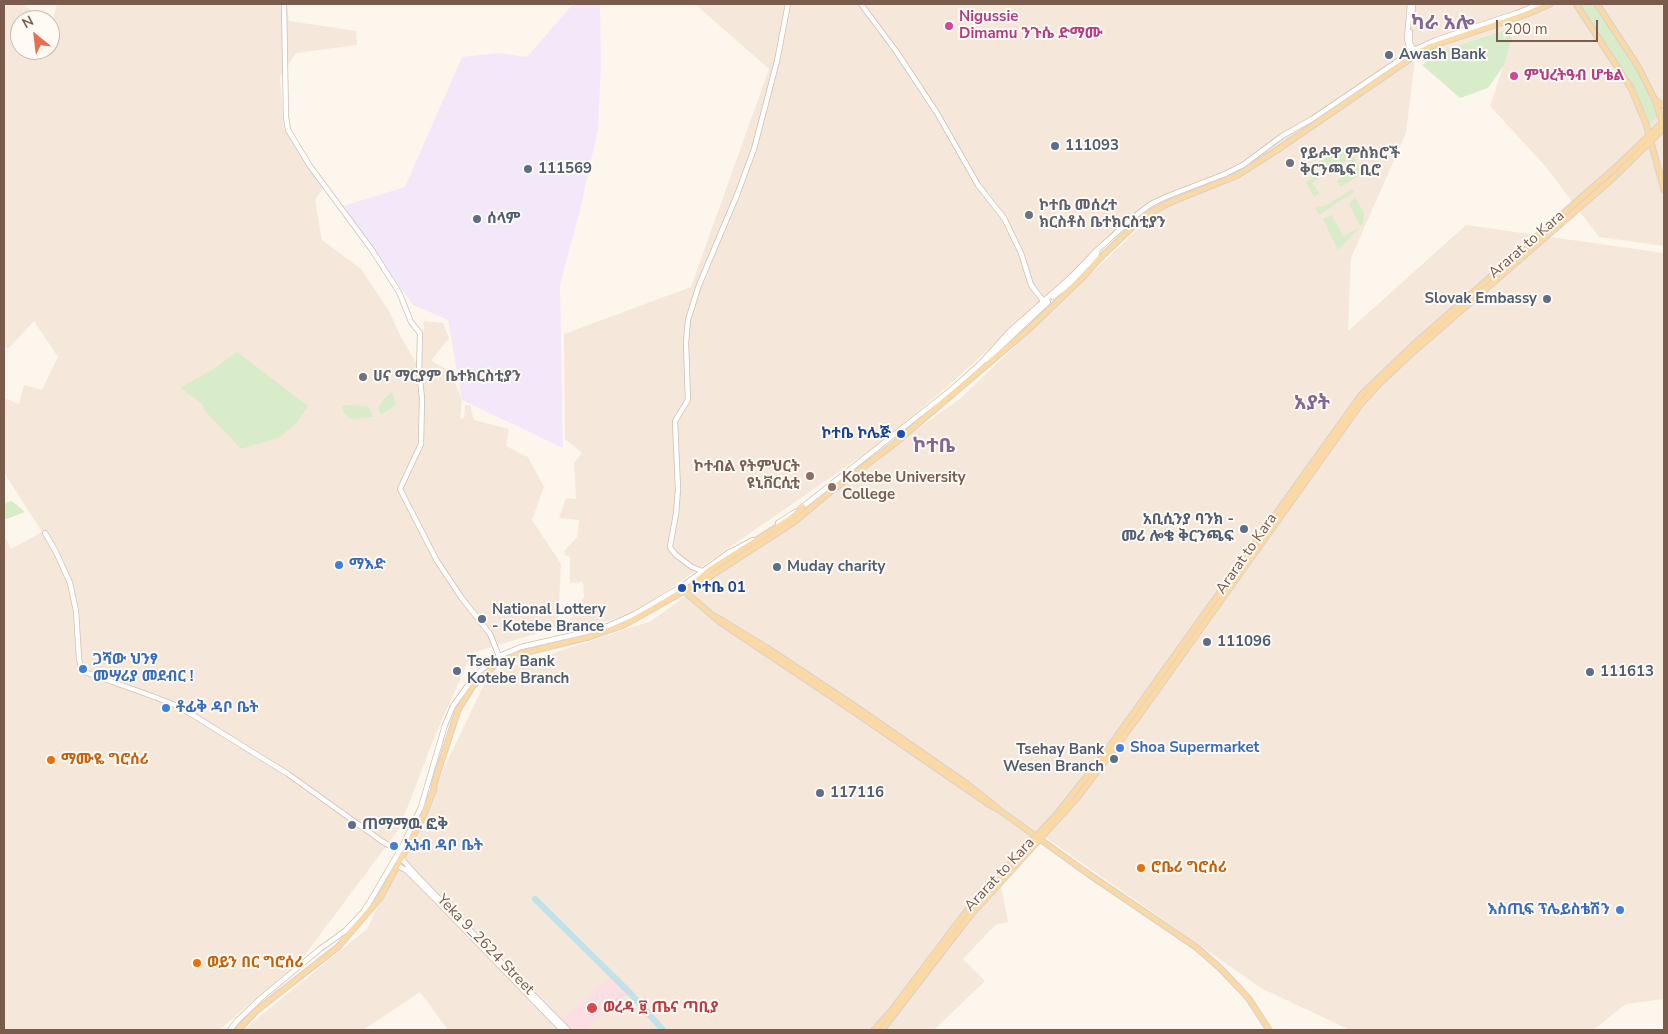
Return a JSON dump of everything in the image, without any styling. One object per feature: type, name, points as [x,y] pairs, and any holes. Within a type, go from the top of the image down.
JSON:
[{"type":"main road","points":[[238,1030],[256,1011],[338,947],[380,898],[422,819],[434,789],[458,710],[463,700],[480,678],[500,659],[589,637],[617,628],[709,578],[794,522],[830,492],[894,444],[1065,295],[1139,221],[1159,207],[1238,175],[1248,169],[1278,150],[1413,53],[1527,14],[1550,4]]},
{"type":"main road","points":[[1576,4],[1631,88],[1643,114],[1664,190]]},
{"type":"main road","points":[[1597,4],[1639,68],[1664,126]]},
{"type":"main road","points":[[1654,100],[1664,106]]},
{"type":"main road","name":"Ararat to Kara","points":[[1541,237],[1664,126]]},
{"type":"main road","name":"Ararat to Kara","points":[[874,1030],[944,944],[1038,839],[1074,802],[1114,749],[1335,435],[1361,395],[1374,381],[1642,151],[1650,139]]},
{"type":"main road","points":[[1642,151],[1654,155]]},
{"type":"main road","points":[[983,368],[985,359]]},
{"type":"main road","points":[[686,590],[711,569],[776,529],[803,507]]},
{"type":"main road","points":[[686,590],[720,622],[844,702],[990,806],[998,809],[1038,839],[1196,947],[1240,989],[1269,1030]]},
{"type":"main road","name":"Ararat to Kara","points":[[882,1030],[944,944]]},
{"type":"street","points":[[284,4],[286,117],[288,130],[310,166],[372,250],[399,292],[411,322],[420,333],[421,444],[400,489],[437,561],[470,610],[490,634],[500,659]]},
{"type":"street","points":[[702,571],[692,567],[672,552],[670,546],[678,489],[675,421],[688,400],[686,343],[688,320],[699,285],[754,149],[777,61],[788,4]]},
{"type":"street","points":[[861,4],[938,113],[978,185],[1004,218],[1021,253],[1031,285],[1044,303]]},
{"type":"street","points":[[1412,4],[1410,38],[1413,53]]},
{"type":"street","points":[[230,1030],[260,999],[352,924],[372,898],[400,851],[421,807],[445,725],[453,706],[476,674],[521,647],[608,626],[649,606],[803,507],[933,405],[971,372],[1098,249],[1151,204],[1243,165],[1282,136],[1436,40],[1510,16],[1539,4]]},
{"type":"street","points":[[45,533],[60,559],[70,583],[76,611],[78,659],[82,671],[175,705],[274,765],[384,842],[400,851]]},
{"type":"street","points":[[692,567],[695,576]]},
{"type":"street","name":"Yeka 9_2624 Street","points":[[402,859],[408,869],[562,1030]]},
{"type":"street","name":"Yeka 9_2624 Street","points":[[398,866],[408,869],[568,1030]]},
{"type":"shaded area","points":[[4,4],[24,4],[31,10],[10,10],[10,60],[60,60],[60,10],[56,10],[57,4],[287,4],[289,21],[356,31],[357,45],[296,53],[280,77],[284,129],[324,187],[315,200],[322,240],[361,269],[389,311],[401,337],[421,371],[424,321],[443,323],[449,338],[431,361],[450,371],[462,400],[460,419],[464,418],[465,405],[470,405],[474,420],[509,429],[506,446],[528,457],[544,487],[532,520],[561,564],[558,627],[472,653],[436,733],[399,829],[301,960],[219,1030],[4,1030],[4,539],[6,538],[11,549],[42,532],[5,474],[4,398],[19,404],[24,385],[42,390],[58,357],[34,321],[9,348],[4,347]]},
{"type":"shaded area","points":[[573,4],[600,4],[601,66],[598,129],[580,210],[560,285],[563,448],[462,400],[448,320],[413,305],[343,206],[405,187],[462,57],[498,53],[527,57]]},
{"type":"shaded area","points":[[695,4],[1664,4],[1664,246],[1599,237],[1546,167],[1490,106],[1517,25],[1415,60],[1406,133],[1351,258],[1348,331],[1466,225],[1664,253],[1664,999],[1626,1004],[1593,1030],[1350,1030],[1261,988],[1042,835],[1001,886],[1008,922],[995,925],[963,959],[985,981],[934,1030],[448,1030],[420,992],[363,1030],[243,1030],[367,929],[489,674],[651,621],[962,397],[1163,205],[1242,177],[1397,72],[1260,157],[1160,197],[1105,243],[949,385],[883,441],[635,613],[572,631],[569,622],[584,597],[583,582],[570,583],[570,557],[565,555],[564,551],[577,537],[579,520],[559,518],[566,498],[576,499],[574,463],[582,453],[565,439],[564,334],[691,287],[769,69]]},
{"type":"shaded area","name":"ወረዳ ፱ ጤና ጣቢያ","points":[[612,976],[630,993],[585,1030],[568,1030],[559,1021]]},
{"type":"green space","points":[[1580,4],[1594,4],[1637,69],[1658,113],[1658,116],[1650,124],[1634,90]]},
{"type":"green space","points":[[1516,26],[1504,65],[1488,88],[1460,98],[1422,65],[1438,52]]},
{"type":"green space","points":[[1349,150],[1363,172],[1341,187],[1337,182],[1339,179],[1355,167],[1348,159],[1330,173],[1328,172],[1312,183],[1319,193],[1314,197],[1306,182],[1325,170],[1317,165],[1302,173],[1301,171],[1326,158]]},
{"type":"green space","points":[[1352,189],[1354,192],[1319,215],[1315,207],[1325,206]]},
{"type":"green space","points":[[1355,197],[1364,213],[1363,224],[1360,226],[1349,204]]},
{"type":"green space","points":[[1332,215],[1343,236],[1359,228],[1338,250],[1323,219]]},
{"type":"green space","points":[[237,352],[308,406],[297,423],[278,438],[241,449],[207,413],[201,403],[180,388],[210,371]]},
{"type":"green space","points":[[392,392],[396,404],[381,415],[378,408]]},
{"type":"green space","points":[[342,406],[369,407],[373,417],[350,419],[344,413]]},
{"type":"green space","points":[[12,501],[25,512],[4,520],[4,503]]},
{"type":"waterway","points":[[535,899],[631,994],[663,1030]]},
{"type":"place","name":"Nigussie Dimamu ንጉሴ ድማሙ","points":[[949,26]]},
{"type":"place","name":"Awash Bank","points":[[1389,55]]},
{"type":"place","name":"ምህረትዓብ ሆቴል","points":[[1514,76]]},
{"type":"place","name":"111093","points":[[1055,146]]},
{"type":"place","name":"የይሖዋ ምስክሮች ቅርንጫፍ ቢሮ","points":[[1290,163]]},
{"type":"place","name":"111569","points":[[528,169]]},
{"type":"place","name":"ኮተቤ መሰረተ ክርስቶስ ቤተክርስቲያን","points":[[1029,215]]},
{"type":"place","name":"ሰላም","points":[[477,219]]},
{"type":"place","name":"Slovak Embassy","points":[[1547,299]]},
{"type":"place","name":"ሀና ማርያም ቤተክርስቲያን","points":[[363,377]]},
{"type":"place","name":"ኮተቤ ኮሌጅ","points":[[901,434]]},
{"type":"place","name":"ኮተብል የትምህርት ዩኒቨርሲቲ","points":[[810,476]]},
{"type":"place","name":"Kotebe University College","points":[[832,487]]},
{"type":"place","name":"አቢሲንያ ባንክ - መሪ ሎቄ ቅርንጫፍ","points":[[1244,529]]},
{"type":"place","name":"ማእድ","points":[[339,565]]},
{"type":"place","name":"Muday charity","points":[[777,567]]},
{"type":"place","name":"ኮተቤ 01","points":[[682,588]]},
{"type":"place","name":"National Lottery - Kotebe Brance","points":[[482,619]]},
{"type":"place","name":"111096","points":[[1207,642]]},
{"type":"place","name":"ጋሻው ህንፃ መሣሪያ መደብር !","points":[[83,669]]},
{"type":"place","name":"Tsehay Bank Kotebe Branch","points":[[457,671]]},
{"type":"place","name":"111613","points":[[1590,672]]},
{"type":"place","name":"ቶፊቅ ዳቦ ቤት","points":[[166,708]]},
{"type":"place","name":"Shoa Supermarket","points":[[1120,748]]},
{"type":"place","name":"Tsehay Bank Wesen Branch","points":[[1114,759]]},
{"type":"place","name":"ማሙዬ ግሮሰሪ","points":[[51,760]]},
{"type":"place","name":"117116","points":[[820,793]]},
{"type":"place","name":"ጠማማዉ ፎቅ","points":[[352,825]]},
{"type":"place","name":"ኢነብ ዳቦ ቤት","points":[[394,846]]},
{"type":"place","name":"ሮቤሪ ግሮሰሪ","points":[[1141,868]]},
{"type":"place","name":"እስጢፍ ፕሌይስቴሽን","points":[[1620,910]]},
{"type":"place","name":"ወይን በር ግሮሰሪ","points":[[197,963]]},
{"type":"place","name":"ወረዳ ፱ ጤና ጣቢያ","points":[[592,1008]]},
{"type":"district","name":"ካራ አሎ","points":[[1443,24]]},
{"type":"district","name":"አያት","points":[[1312,404]]},
{"type":"district","name":"ኮተቤ","points":[[934,447]]}]
